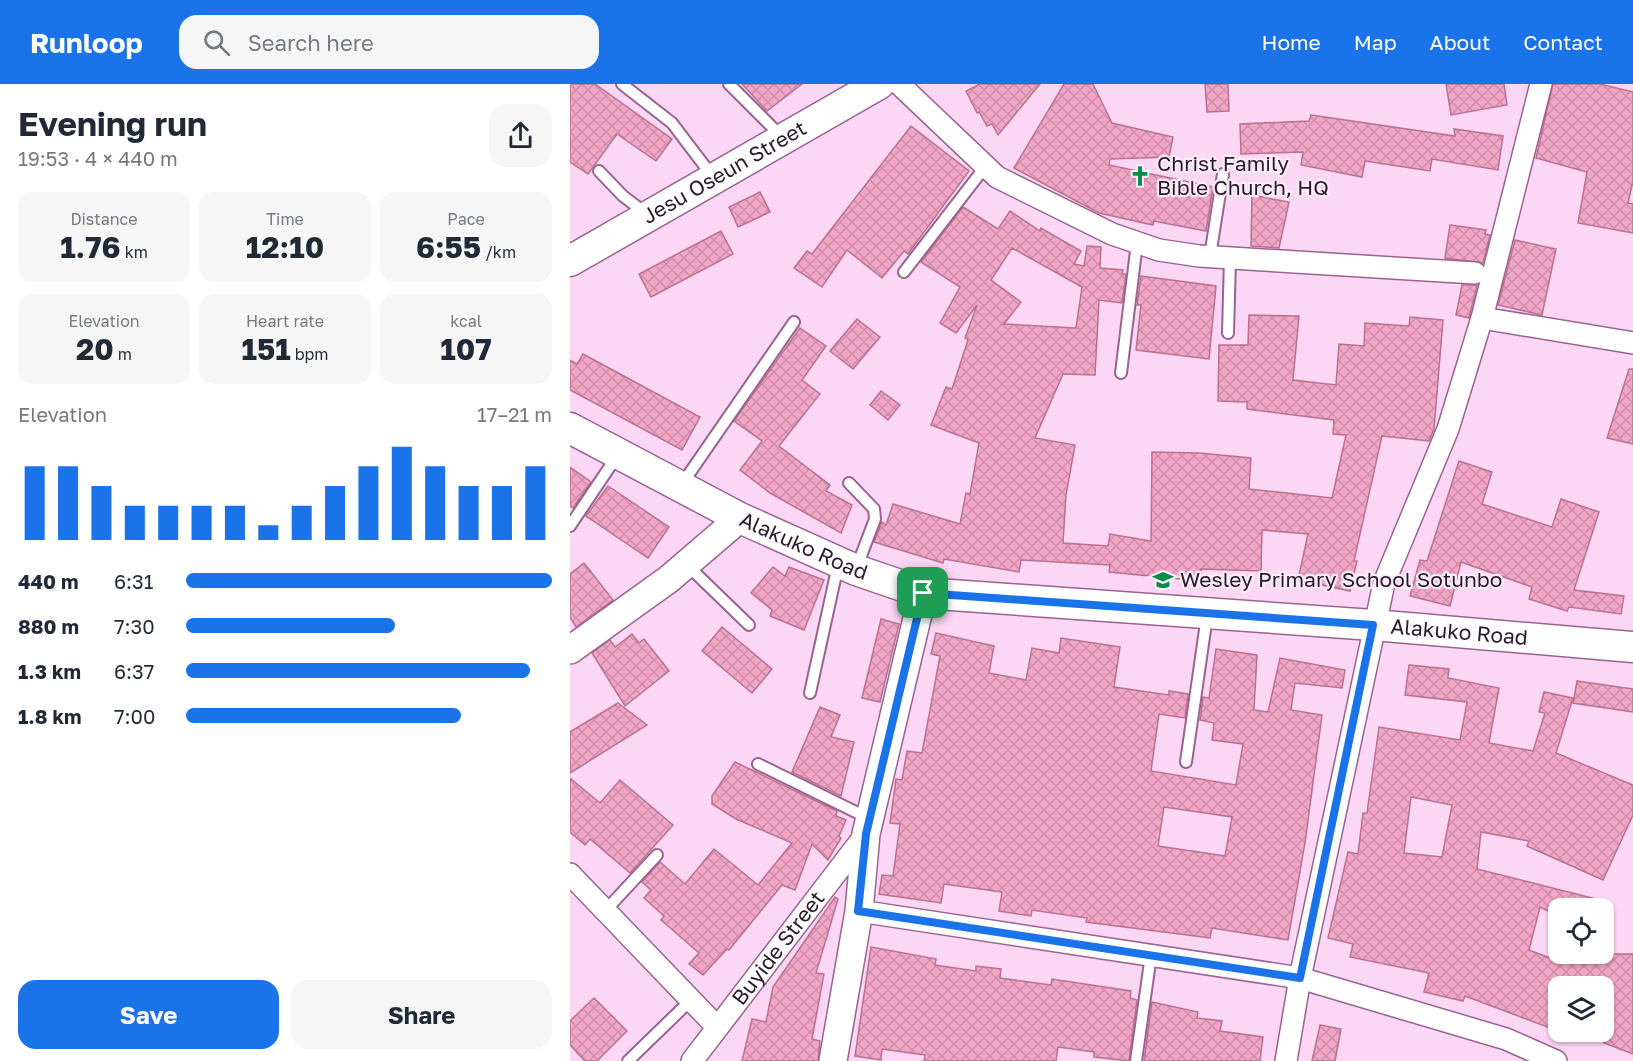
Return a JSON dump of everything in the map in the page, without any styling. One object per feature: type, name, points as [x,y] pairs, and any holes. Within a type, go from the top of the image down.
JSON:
[{"type":"main road","name":"Jesu Oseun Street","points":[[570,261],[879,84]]},
{"type":"main road","name":"Alakuko Road","points":[[570,428],[740,518],[847,566],[923,593],[1373,625],[1633,647]]},
{"type":"street","points":[[899,84],[997,177],[1051,206],[1137,243],[1159,250],[1220,257],[1475,273]]},
{"type":"street","points":[[1286,1061],[1300,978],[1373,625],[1384,583],[1448,429],[1482,318],[1541,84]]},
{"type":"street","points":[[1482,318],[1633,343]]},
{"type":"street","points":[[570,650],[686,564],[740,518]]},
{"type":"street","points":[[833,1061],[858,911],[868,826],[923,593]]},
{"type":"street","name":"Buyide Street","points":[[692,1061],[868,826]]},
{"type":"street","points":[[570,874],[717,1027]]},
{"type":"street","points":[[858,911],[1300,978],[1506,1039],[1556,1061]]},
{"type":"lane","points":[[622,84],[672,123],[714,178]]},
{"type":"lane","points":[[729,84],[783,139]]},
{"type":"lane","points":[[904,272],[985,167]]},
{"type":"lane","points":[[599,171],[623,196],[649,216]]},
{"type":"lane","points":[[1224,174],[1220,257],[1228,333]]},
{"type":"lane","points":[[1121,373],[1137,243]]},
{"type":"lane","points":[[680,487],[794,322]]},
{"type":"lane","points":[[570,526],[619,454]]},
{"type":"lane","points":[[810,693],[847,566],[875,519],[874,509],[849,483]]},
{"type":"lane","points":[[686,564],[749,625]]},
{"type":"lane","points":[[1186,762],[1208,613]]},
{"type":"lane","points":[[758,764],[868,826]]},
{"type":"lane","points":[[605,911],[657,855]]},
{"type":"lane","points":[[1136,1061],[1150,955]]},
{"type":"lane","points":[[628,1061],[691,1000]]},
{"type":"building","points":[[570,84],[595,84],[672,139],[656,161],[617,134],[588,174],[570,162]]},
{"type":"building","points":[[742,84],[802,84],[767,111]]},
{"type":"building","points":[[980,84],[1040,84],[998,135],[992,124],[987,126],[979,112],[977,113],[966,91]]},
{"type":"building","points":[[1064,84],[1093,84],[1112,123],[1173,137],[1169,157],[1110,159],[1109,165],[1213,187],[1206,231],[1154,221],[1153,225],[1099,213],[1014,168]]},
{"type":"building","points":[[1205,84],[1228,84],[1229,111],[1207,112]]},
{"type":"building","points":[[1446,84],[1504,84],[1507,105],[1451,115]]},
{"type":"building","points":[[1553,84],[1600,84],[1633,92],[1633,181],[1628,203],[1633,204],[1633,233],[1578,223],[1587,172],[1536,158]]},
{"type":"building","points":[[1311,115],[1455,136],[1454,129],[1503,136],[1498,170],[1432,159],[1430,171],[1365,161],[1362,177],[1301,165],[1303,152],[1241,154],[1240,124],[1309,121]]},
{"type":"building","points":[[911,126],[969,171],[908,254],[904,251],[882,278],[847,250],[822,287],[794,268],[807,251],[812,254]]},
{"type":"building","points":[[760,192],[770,212],[738,227],[729,207]]},
{"type":"building","points":[[1252,195],[1289,202],[1279,248],[1251,246]]},
{"type":"building","points":[[963,207],[998,229],[1010,211],[1040,231],[1041,228],[1081,251],[1074,264],[1084,266],[1087,246],[1101,247],[1100,268],[1123,270],[1122,274],[1126,274],[1122,303],[1099,300],[1095,375],[1063,374],[1035,438],[1075,445],[1066,495],[1063,543],[1108,546],[1110,534],[1151,541],[1152,452],[1199,453],[1251,458],[1249,489],[1332,498],[1346,435],[1333,434],[1334,420],[1247,409],[1247,402],[1218,401],[1219,345],[1248,345],[1249,315],[1299,316],[1293,380],[1336,385],[1339,344],[1364,346],[1365,323],[1409,326],[1410,317],[1443,320],[1434,429],[1429,441],[1382,436],[1354,561],[1357,561],[1350,591],[1298,580],[1308,534],[1262,530],[1261,571],[1201,569],[1200,581],[1109,572],[1110,565],[1021,560],[1019,572],[944,559],[943,563],[874,542],[882,522],[886,525],[893,504],[960,524],[966,493],[970,494],[979,443],[931,425],[946,387],[952,389],[968,340],[965,338],[977,305],[956,333],[940,323],[960,287],[921,262]],"holes":[[[1012,248],[1082,287],[1076,328],[1004,324],[1021,302],[991,280]]]},
{"type":"building","points":[[1450,225],[1486,230],[1485,234],[1490,235],[1483,263],[1445,258]]},
{"type":"building","points":[[721,231],[733,254],[651,297],[639,274]]},
{"type":"building","points":[[1515,240],[1556,249],[1542,315],[1498,305]]},
{"type":"building","points":[[1141,276],[1216,286],[1209,359],[1136,350],[1141,305],[1137,305]]},
{"type":"building","points":[[1462,285],[1477,285],[1469,318],[1456,315]]},
{"type":"building","points":[[857,319],[880,337],[853,369],[830,351]]},
{"type":"building","points":[[800,328],[826,346],[802,380],[820,394],[779,446],[830,485],[826,491],[852,505],[841,533],[770,493],[740,470],[762,441],[734,421]]},
{"type":"building","points":[[583,354],[700,417],[682,450],[570,390],[570,360],[577,364]]},
{"type":"building","points":[[1629,369],[1633,369],[1633,444],[1607,438]]},
{"type":"building","points":[[881,391],[900,405],[888,420],[870,405]]},
{"type":"building","points":[[1459,461],[1492,472],[1482,504],[1552,527],[1561,499],[1599,512],[1574,590],[1624,596],[1621,614],[1569,607],[1567,611],[1529,599],[1532,587],[1461,562],[1450,606],[1410,596],[1420,560],[1427,561]]},
{"type":"building","points":[[570,467],[591,482],[573,508],[570,506]]},
{"type":"building","points":[[608,486],[669,527],[648,558],[586,516]]},
{"type":"building","points":[[584,563],[613,600],[576,627],[570,617],[570,574]]},
{"type":"building","points":[[773,567],[785,576],[789,567],[824,580],[804,630],[770,616],[772,610],[751,593]]},
{"type":"building","points":[[881,619],[899,624],[880,702],[862,698]]},
{"type":"building","points":[[722,627],[772,669],[752,693],[702,651]]},
{"type":"building","points":[[936,633],[994,646],[989,673],[1026,680],[1032,648],[1059,653],[1061,638],[1120,647],[1114,687],[1169,695],[1169,691],[1188,694],[1185,718],[1159,714],[1151,771],[1236,785],[1243,744],[1212,740],[1214,723],[1200,720],[1203,697],[1209,698],[1216,649],[1257,655],[1254,710],[1268,712],[1280,658],[1345,670],[1342,688],[1295,683],[1291,710],[1322,715],[1305,843],[1288,940],[1212,928],[1210,938],[1086,922],[1087,918],[1032,910],[1031,916],[999,911],[1002,892],[944,884],[941,903],[879,894],[882,875],[893,876],[900,824],[890,823],[896,779],[902,780],[907,751],[922,753],[940,656],[931,654]],"holes":[[[1164,807],[1232,817],[1225,856],[1158,846]]]},
{"type":"building","points":[[632,634],[639,643],[644,639],[669,671],[625,706],[592,653],[610,640],[615,647]]},
{"type":"building","points":[[1409,665],[1449,669],[1448,678],[1499,688],[1489,743],[1533,751],[1545,713],[1539,712],[1544,692],[1573,698],[1556,753],[1633,785],[1633,815],[1603,880],[1527,846],[1529,841],[1481,832],[1477,869],[1592,898],[1548,898],[1548,911],[1540,907],[1529,950],[1548,957],[1548,964],[1614,964],[1614,954],[1633,954],[1633,1054],[1604,1043],[1614,1042],[1614,976],[1548,976],[1548,1027],[1465,996],[1463,1001],[1424,992],[1429,973],[1350,957],[1353,944],[1328,938],[1348,852],[1358,854],[1363,813],[1367,813],[1379,727],[1460,740],[1467,702],[1405,695]],"holes":[[[1411,797],[1452,805],[1442,857],[1404,853]]]},
{"type":"building","points":[[1577,681],[1633,689],[1633,712],[1573,703]]},
{"type":"building","points":[[618,703],[647,725],[570,773],[570,732]]},
{"type":"building","points":[[820,707],[840,715],[831,737],[854,742],[841,796],[792,772]]},
{"type":"building","points":[[735,762],[837,811],[836,816],[846,820],[839,836],[841,838],[828,860],[812,844],[795,890],[782,885],[729,950],[727,949],[703,975],[689,964],[699,953],[661,920],[664,916],[644,898],[651,890],[642,882],[660,862],[685,884],[714,849],[758,885],[792,843],[736,819],[712,804],[712,796]]},
{"type":"building","points":[[570,778],[600,803],[620,780],[673,825],[630,873],[590,839],[585,845],[570,832]]},
{"type":"building","points":[[835,897],[838,899],[816,973],[824,974],[812,1039],[820,1041],[818,1061],[742,1061],[752,1019],[766,1022],[773,987]]},
{"type":"building","points":[[871,947],[936,959],[935,965],[976,971],[976,966],[1001,969],[1000,978],[1051,985],[1052,979],[1131,991],[1130,998],[1137,1000],[1129,1061],[1094,1057],[1094,1052],[1058,1047],[1056,1061],[924,1061],[925,1055],[882,1049],[881,1060],[855,1056]]},
{"type":"building","points":[[594,998],[627,1031],[597,1061],[585,1061],[570,1045],[570,1021]]},
{"type":"building","points":[[1152,1002],[1198,1012],[1197,1018],[1222,1021],[1220,1031],[1263,1037],[1260,1061],[1144,1061]]},
{"type":"building","points":[[1320,1025],[1341,1029],[1335,1061],[1312,1061]]},
{"type":"place","name":"Christ Family Bible Church, HQ","points":[[1140,176]]},
{"type":"place","name":"Wesley Primary School Sotunbo","points":[[1163,580]]},
{"type":"route","points":[[923,593],[1373,625],[1300,978],[858,911],[866,834],[923,593]]}]
